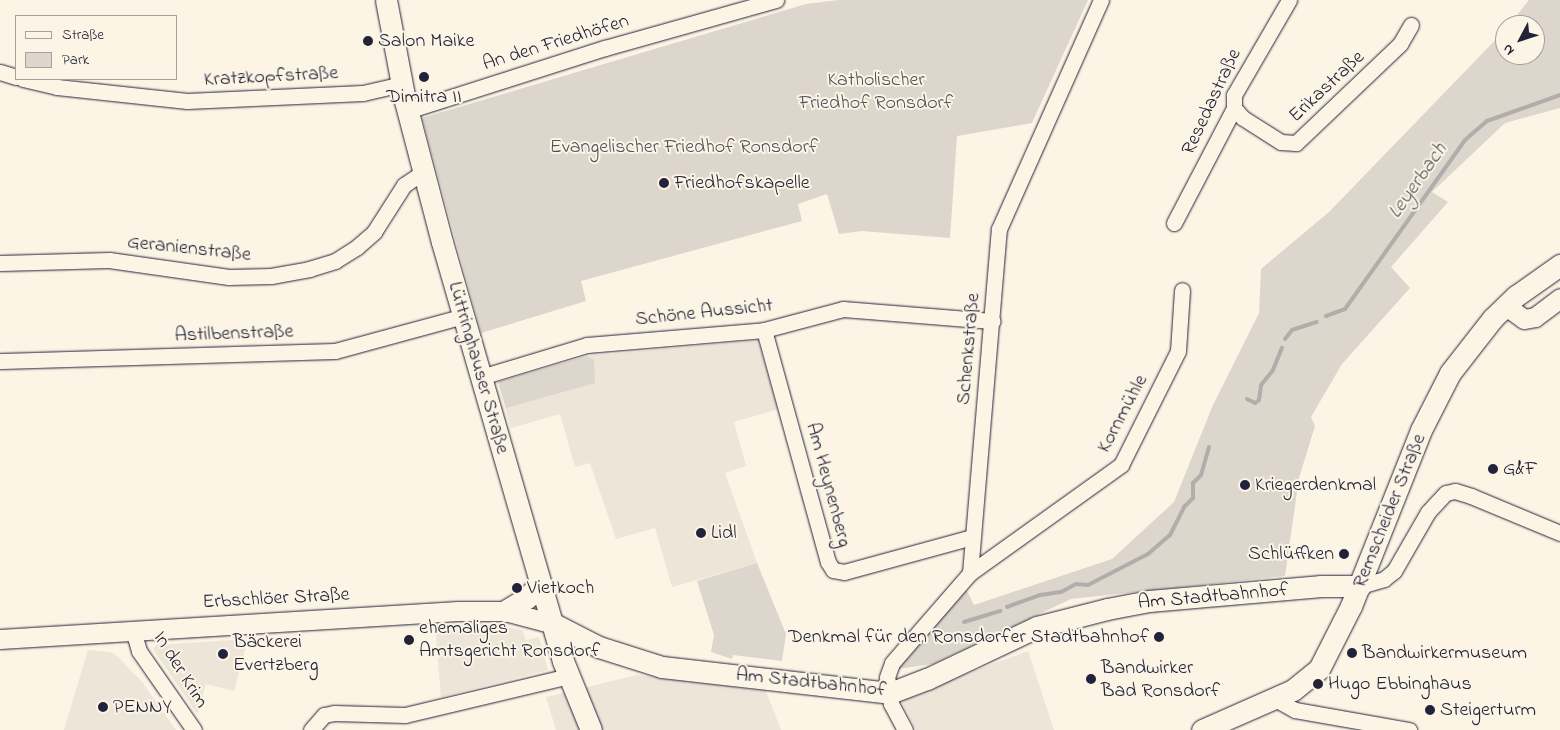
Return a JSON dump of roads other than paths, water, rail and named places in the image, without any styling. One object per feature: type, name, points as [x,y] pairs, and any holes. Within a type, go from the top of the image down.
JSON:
[{"type":"main road","name":"Lüttringhauser Straße","points":[[386,0],[402,84],[423,172],[568,676],[591,730]]},
{"type":"main road","name":"Remscheider Straße","points":[[1202,730],[1275,699],[1300,686],[1319,670],[1360,586],[1431,408],[1466,350],[1506,306],[1560,265]]},
{"type":"main road","points":[[505,611],[527,598],[540,582]]},
{"type":"main road","name":"Am Stadtbahnhof","points":[[554,624],[599,648],[662,667],[890,693],[927,679],[1038,627],[1107,609],[1149,601],[1321,586],[1360,586]]},
{"type":"street","name":"An den Friedhöfen","points":[[408,111],[606,48],[776,0]]},
{"type":"street","name":"Schenkstraße","points":[[970,573],[993,322],[999,229],[1101,0]]},
{"type":"street","name":"Resedastraße","points":[[1174,223],[1234,108],[1234,95],[1289,0]]},
{"type":"street","name":"Erikastraße","points":[[1234,108],[1243,118],[1281,142],[1296,143],[1400,44],[1412,25]]},
{"type":"street","points":[[0,72],[15,77]]},
{"type":"street","name":"Kratzkopfstraße","points":[[27,80],[57,87],[187,101],[364,93],[402,84]]},
{"type":"street","name":"Geranienstraße","points":[[0,263],[110,260],[229,276],[271,276],[310,269],[335,261],[357,247],[374,232],[404,185],[423,172]]},
{"type":"street","name":"Kornmühle","points":[[970,573],[1122,465],[1178,351],[1182,290]]},
{"type":"street","points":[[1506,306],[1524,319],[1535,317],[1560,298]]},
{"type":"street","name":"Schöne Aussicht","points":[[481,377],[587,345],[764,330],[843,309],[993,322]]},
{"type":"street","name":"Astilbenstraße","points":[[0,361],[335,351],[464,316]]},
{"type":"street","name":"Am Heynenberg","points":[[764,330],[828,562],[834,570],[844,572],[972,537]]},
{"type":"street","points":[[1360,586],[1384,579],[1394,571],[1428,512],[1446,493],[1455,491],[1472,496],[1560,533]]},
{"type":"street","points":[[906,730],[893,711],[887,677],[892,663],[970,573]]},
{"type":"street","name":"Erbschlöer Straße","points":[[0,639],[438,612],[505,611],[554,624]]},
{"type":"street","name":"In der Krim","points":[[133,630],[139,651],[194,730]]},
{"type":"street","points":[[311,730],[324,715],[334,712],[394,716],[568,676]]},
{"type":"street","points":[[1275,699],[1295,710],[1409,730]]},
{"type":"waterway","name":"Leyerbach","points":[[1326,316],[1345,309],[1465,140],[1487,121],[1560,95]]},
{"type":"waterway","name":"Leyerbach","points":[[1285,339],[1292,330],[1317,322]]},
{"type":"waterway","name":"Leyerbach","points":[[1247,399],[1255,403],[1259,400],[1261,385],[1273,370],[1282,348]]},
{"type":"waterway","name":"Leyerbach","points":[[1007,607],[1040,595],[1061,592],[1076,584],[1088,585],[1148,554],[1170,535],[1184,507],[1193,498],[1193,483],[1201,475],[1209,447]]},
{"type":"waterway","name":"Leyerbach","points":[[964,622],[1000,611]]},
{"type":"place","name":"Salon Maike","points":[[368,41]]},
{"type":"place","name":"Dimitra II","points":[[424,77]]},
{"type":"place","name":"Friedhofskapelle","points":[[664,183]]},
{"type":"place","name":"G&F","points":[[1493,469]]},
{"type":"place","name":"Kriegerdenkmal","points":[[1245,485]]},
{"type":"place","name":"Lidl","points":[[701,533]]},
{"type":"place","name":"Schlüffken","points":[[1344,554]]},
{"type":"place","name":"Vietkoch","points":[[517,588]]},
{"type":"place","name":"Denkmal für den Ronsdorfer Stadtbahnhof","points":[[1159,637]]},
{"type":"place","name":"ehemaliges Amtsgericht Ronsdorf","points":[[409,640]]},
{"type":"place","name":"Bandwirkermuseum","points":[[1352,653]]},
{"type":"place","name":"Bäckerei Evertzberg","points":[[223,654]]},
{"type":"place","name":"Bandwirker Bad Ronsdorf","points":[[1091,679]]},
{"type":"place","name":"Hugo Ebbinghaus","points":[[1318,684]]},
{"type":"place","name":"PENNY","points":[[103,707]]},
{"type":"place","name":"Steigerturm","points":[[1430,710]]},
{"type":"park label","name":"Katholischer Friedhof Ronsdorf","points":[[876,92]]},
{"type":"park label","name":"Evangelischer Friedhof Ronsdorf","points":[[684,147]]}]
